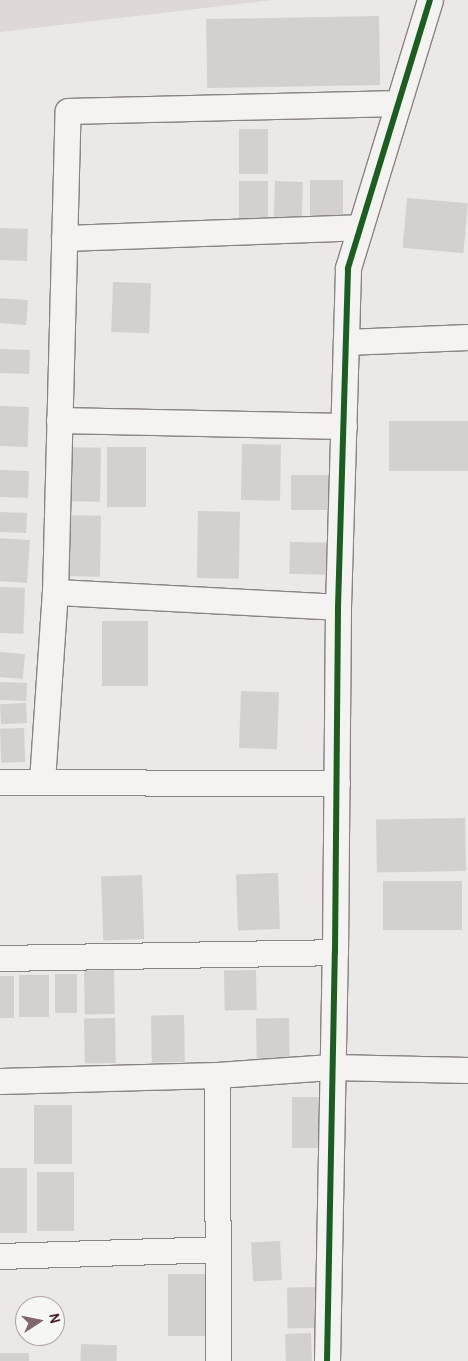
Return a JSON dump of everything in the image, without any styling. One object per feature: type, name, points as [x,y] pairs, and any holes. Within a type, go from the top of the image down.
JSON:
[{"type":"street","points":[[327,1361],[331,1067],[335,952],[338,607],[348,268],[430,0]]},
{"type":"street","points":[[42,781],[54,592],[68,111],[398,103]]},
{"type":"street","points":[[64,238],[360,227]]},
{"type":"street","points":[[346,342],[468,337]]},
{"type":"street","points":[[59,420],[344,426]]},
{"type":"street","points":[[54,592],[338,607]]},
{"type":"street","points":[[0,782],[337,783]]},
{"type":"street","points":[[0,958],[335,952]]},
{"type":"street","points":[[0,1081],[217,1075],[331,1067],[468,1070]]},
{"type":"street","points":[[217,1075],[218,1361]]},
{"type":"street","points":[[0,1256],[218,1249]]},
{"type":"shaded area","points":[[0,0],[274,0],[0,32]]},
{"type":"building","points":[[379,16],[380,85],[207,88],[206,19]]},
{"type":"building","points":[[239,129],[268,129],[268,174],[239,174]]},
{"type":"building","points":[[310,180],[343,180],[343,222],[310,222]]},
{"type":"building","points":[[239,181],[268,181],[268,220],[239,220]]},
{"type":"building","points":[[275,181],[303,182],[302,221],[274,220]]},
{"type":"building","points":[[407,198],[468,203],[463,253],[403,248]]},
{"type":"building","points":[[0,228],[28,229],[27,261],[0,260]]},
{"type":"building","points":[[113,282],[151,283],[149,333],[111,332]]},
{"type":"building","points":[[0,298],[28,300],[26,325],[0,323]]},
{"type":"building","points":[[0,349],[30,350],[29,374],[0,373]]},
{"type":"building","points":[[0,406],[29,407],[28,447],[0,446]]},
{"type":"building","points":[[389,421],[468,421],[468,471],[389,471]]},
{"type":"building","points":[[242,444],[281,445],[280,501],[241,500]]},
{"type":"building","points":[[62,447],[101,448],[100,502],[61,501]]},
{"type":"building","points":[[107,447],[146,447],[146,507],[107,507]]},
{"type":"building","points":[[0,470],[29,471],[28,498],[0,497]]},
{"type":"building","points":[[291,475],[335,475],[335,510],[291,510]]},
{"type":"building","points":[[198,511],[240,512],[239,579],[197,578]]},
{"type":"building","points":[[0,512],[27,513],[26,533],[0,532]]},
{"type":"building","points":[[61,515],[101,516],[100,577],[60,576]]},
{"type":"building","points":[[0,538],[30,540],[27,583],[0,581]]},
{"type":"building","points":[[290,542],[333,543],[332,575],[289,574]]},
{"type":"building","points":[[0,587],[25,588],[23,634],[0,633]]},
{"type":"building","points":[[102,621],[148,621],[148,686],[102,686]]},
{"type":"building","points":[[0,652],[25,654],[23,679],[0,677]]},
{"type":"building","points":[[0,682],[27,683],[26,701],[0,700]]},
{"type":"building","points":[[241,691],[279,692],[277,749],[239,748]]},
{"type":"building","points":[[26,703],[27,723],[1,724],[0,704]]},
{"type":"building","points":[[24,728],[25,762],[1,763],[0,729]]},
{"type":"building","points":[[465,818],[466,871],[377,873],[376,820]]},
{"type":"building","points":[[278,873],[280,929],[238,930],[236,874]]},
{"type":"building","points":[[142,875],[144,939],[103,940],[101,876]]},
{"type":"building","points":[[383,881],[462,881],[462,930],[383,930]]},
{"type":"building","points":[[114,970],[115,1014],[85,1015],[84,971]]},
{"type":"building","points":[[256,970],[257,1010],[225,1011],[224,971]]},
{"type":"building","points":[[55,974],[77,974],[77,1013],[55,1013]]},
{"type":"building","points":[[19,975],[49,975],[49,1017],[19,1017]]},
{"type":"building","points":[[0,976],[14,976],[14,1018],[0,1018]]},
{"type":"building","points":[[184,1015],[185,1062],[152,1063],[151,1016]]},
{"type":"building","points":[[115,1018],[116,1063],[85,1064],[84,1019]]},
{"type":"building","points":[[289,1018],[290,1063],[257,1064],[256,1019]]},
{"type":"building","points":[[292,1097],[325,1097],[325,1148],[292,1148]]},
{"type":"building","points":[[34,1105],[72,1105],[72,1164],[34,1164]]},
{"type":"building","points":[[0,1168],[27,1168],[27,1233],[0,1233]]},
{"type":"building","points":[[37,1172],[74,1172],[74,1231],[37,1231]]},
{"type":"building","points":[[280,1241],[282,1280],[253,1281],[251,1243]]},
{"type":"building","points":[[168,1274],[210,1274],[210,1336],[168,1336]]},
{"type":"building","points":[[318,1287],[319,1328],[288,1329],[287,1288]]},
{"type":"building","points":[[311,1333],[312,1361],[286,1361],[285,1334]]},
{"type":"building","points":[[81,1344],[117,1345],[116,1361],[80,1361]]},
{"type":"building","points":[[0,1353],[29,1353],[29,1361],[0,1361]]},
{"type":"cycle path","points":[[327,1361],[335,952],[338,607],[348,268],[430,0]]}]
